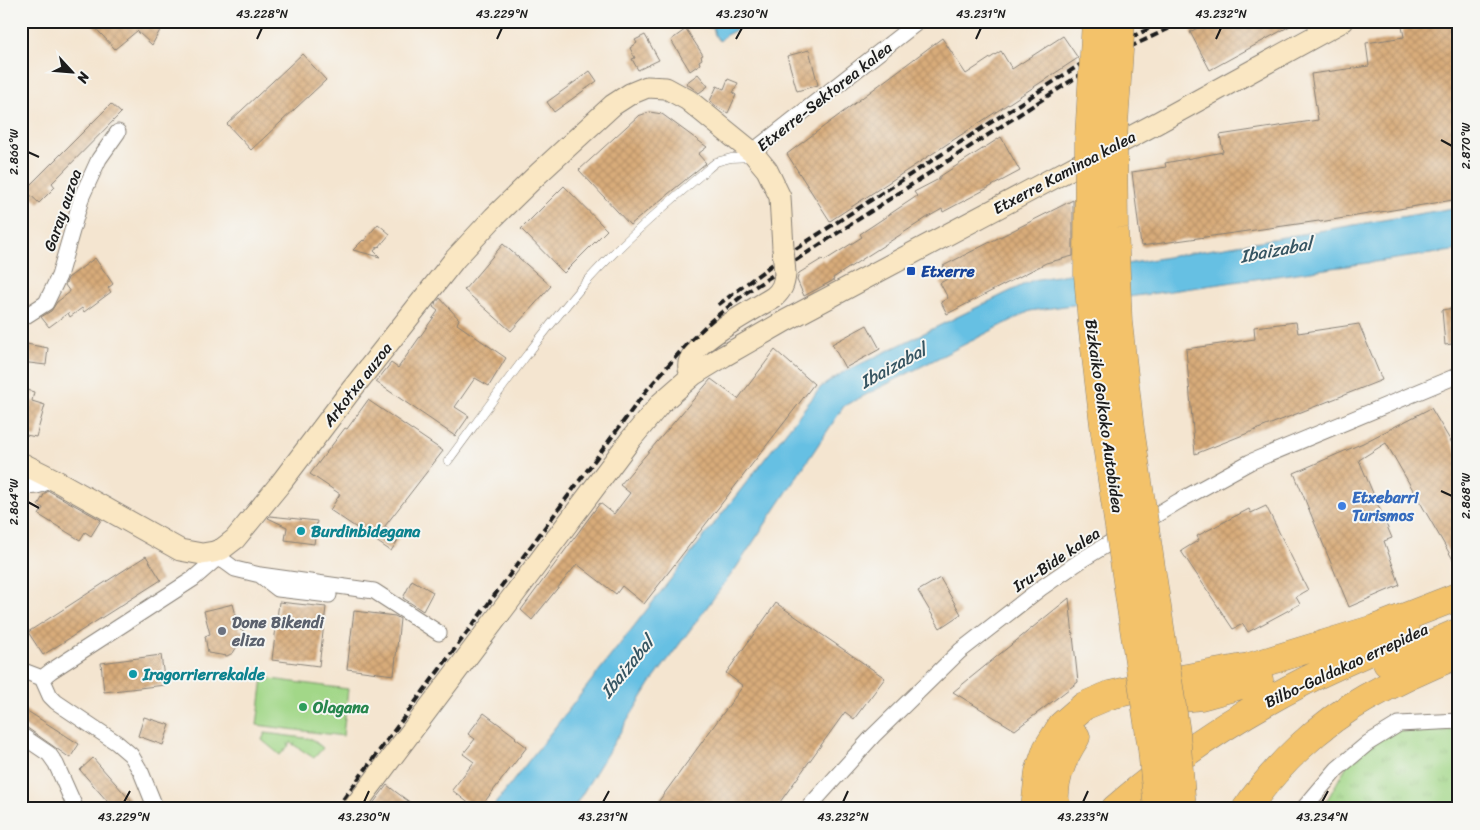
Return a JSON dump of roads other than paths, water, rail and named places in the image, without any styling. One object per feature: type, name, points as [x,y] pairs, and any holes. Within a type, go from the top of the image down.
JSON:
[{"type":"highway","name":"Bizkaiko Golkoko Autobidea","points":[[1096,21],[1089,138],[1087,227],[1089,284],[1105,433],[1151,740],[1158,809]]},
{"type":"highway","name":"Bizkaiko Golkoko Autobidea","points":[[1121,21],[1114,140],[1114,228],[1118,322],[1130,429],[1176,733],[1182,809]]},
{"type":"highway","points":[[1035,809],[1039,772],[1047,748],[1062,725],[1084,706],[1110,695],[1258,664],[1374,630],[1459,596]]},
{"type":"highway","name":"Bilbo-Galdakao errepidea","points":[[1115,809],[1172,762],[1262,705],[1328,670],[1459,613]]},
{"type":"highway","points":[[1056,809],[1056,789],[1064,756],[1086,726],[1098,716],[1120,705],[1184,698],[1224,691],[1418,630]]},
{"type":"highway","name":"Bilbo-Galdakao errepidea","points":[[1142,809],[1208,758],[1290,709],[1336,686],[1459,632]]},
{"type":"highway","points":[[1246,809],[1284,763],[1337,717],[1389,685],[1459,654]]},
{"type":"street","name":"Etxerre-Sektorea kalea","points":[[754,154],[919,21]]},
{"type":"street","name":"Etxerre Kaminoa kalea","points":[[693,375],[785,321],[1157,123],[1343,21]]},
{"type":"street","name":"Arkotxa auzoa","points":[[215,556],[235,540],[455,259],[494,217],[613,105],[630,94],[647,87],[666,88]]},
{"type":"street","name":"Etxerre-Sektorea kalea","points":[[666,88],[688,100],[754,154],[767,170],[780,197],[785,274],[781,291],[722,329],[698,348],[689,362],[689,368],[693,375]]},
{"type":"street","name":"Garay auzoa","points":[[21,319],[46,303],[59,276],[82,196],[99,160],[118,132]]},
{"type":"street","points":[[353,809],[631,439],[661,403],[693,375]]},
{"type":"street","name":"Iru-Bide kalea","points":[[807,809],[873,736],[960,651],[1041,588],[1083,559],[1179,501],[1250,462],[1459,375]]},
{"type":"street","name":"Arkotxa auzoa","points":[[21,463],[53,479],[169,545],[192,554],[215,556],[235,569],[260,575],[374,591],[439,633]]},
{"type":"street","points":[[21,485],[30,488],[53,479]]},
{"type":"street","points":[[42,678],[192,580],[215,556]]},
{"type":"street","points":[[21,670],[42,678],[50,696],[56,702],[117,743],[131,755],[141,772],[156,809]]},
{"type":"street","points":[[1303,809],[1337,769],[1368,742],[1399,724],[1459,721]]},
{"type":"street","points":[[21,735],[49,754],[56,764],[76,809]]},
{"type":"lane","points":[[448,461],[518,365],[581,288],[645,222],[716,162],[754,154]]},
{"type":"water","points":[[693,21],[830,21],[825,28],[808,32],[778,30],[767,33],[750,23],[726,35],[720,41],[715,35],[713,28],[694,26]]},
{"type":"water","name":"Ibaizabal","points":[[1459,207],[1459,250],[1030,311],[844,406],[736,568],[650,684],[573,809],[491,809],[821,387],[842,373],[1033,280]]},
{"type":"railway","points":[[718,305],[777,261],[1081,64],[1165,21]]},
{"type":"railway","points":[[336,809],[646,391],[686,345],[712,320],[747,292],[1086,71],[1132,46],[1185,21]]},
{"type":"place","name":"Etxerre","points":[[911,271]]},
{"type":"place","name":"Etxebarri Turismos","points":[[1342,506]]},
{"type":"place","name":"Burdinbidegana","points":[[301,531]]},
{"type":"place","name":"Done Bikendi eliza","points":[[222,631]]},
{"type":"place","name":"Iragorrierrekalde","points":[[133,674]]},
{"type":"place","name":"Olagana","points":[[303,707]]}]
